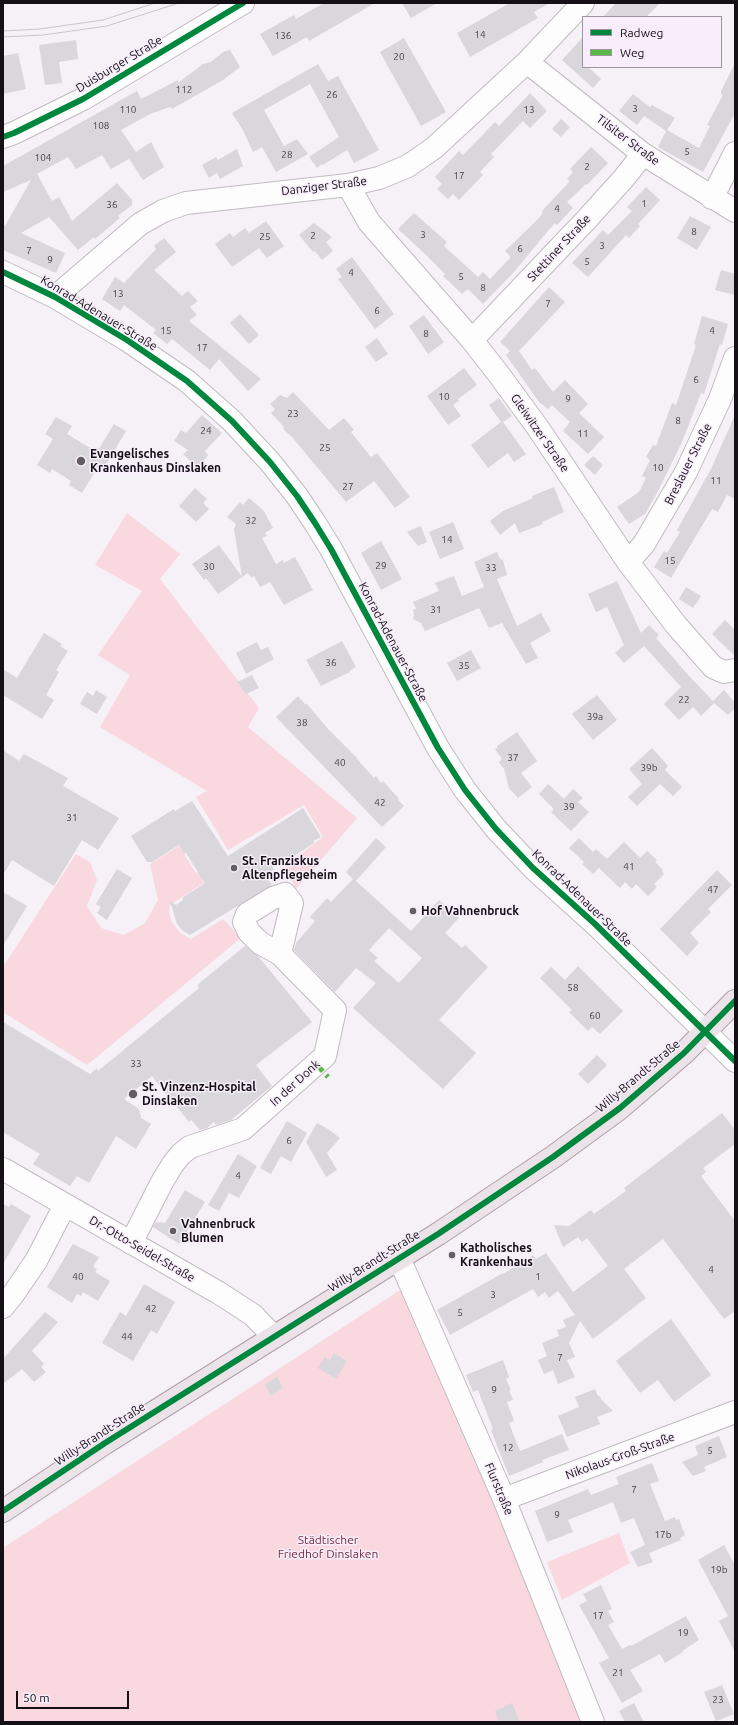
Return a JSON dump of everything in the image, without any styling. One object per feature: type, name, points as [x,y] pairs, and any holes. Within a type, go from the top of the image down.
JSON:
[{"type":"main road","name":"Willy-Brandt-Straße","points":[[3,1511],[105,1443],[274,1338],[553,1157],[620,1108],[684,1053],[735,1001]]},
{"type":"street","name":"Duisburger Straße","points":[[3,137],[83,99],[243,3]]},
{"type":"street","name":"Danziger Straße","points":[[55,297],[140,224],[163,211],[186,203],[348,185],[379,178],[408,166],[434,148],[527,62],[583,3]]},
{"type":"street","name":"Tilsiter Straße","points":[[527,62],[644,154],[735,211]]},
{"type":"street","points":[[712,198],[735,153]]},
{"type":"street","name":"Stettiner Straße","points":[[472,340],[587,219],[644,154]]},
{"type":"street","name":"Gleiwitzer Straße","points":[[348,185],[369,222],[472,340],[538,428],[628,562],[676,625],[713,667],[724,672],[735,670]]},
{"type":"street","name":"Konrad-Adenauer-Straße","points":[[3,272],[55,297],[127,340],[187,381],[232,421],[270,462],[297,496],[331,549],[438,748],[465,790],[496,829],[533,868],[595,924],[631,961],[706,1031],[735,1061]]},
{"type":"street","name":"Breslauer Straße","points":[[628,562],[644,544],[686,472],[720,399],[735,358]]},
{"type":"street","name":"In der Donk","points":[[131,1242],[162,1182],[173,1164],[182,1154],[190,1147],[243,1129],[325,1056],[335,1010],[280,954]]},
{"type":"street","name":"Dr.-Otto-Seidel-Straße","points":[[3,1169],[253,1314],[274,1338]]},
{"type":"street","points":[[3,1307],[36,1261],[65,1205]]},
{"type":"street","name":"Flurstraße","points":[[399,1258],[504,1499],[593,1722]]},
{"type":"street","name":"Nikolaus-Groß-Straße","points":[[504,1499],[734,1414]]},
{"type":"green space","points":[[127,513],[180,554],[160,579],[259,708],[248,727],[357,818],[296,889],[284,866],[323,837],[304,805],[228,850],[196,797],[207,791],[100,727],[130,675],[98,655],[142,591],[95,565]]},
{"type":"green space","points":[[179,846],[196,873],[202,870],[208,880],[170,905],[169,912],[172,922],[179,932],[191,939],[223,919],[241,938],[87,1065],[3,1012],[3,967],[76,854],[90,862],[97,880],[87,906],[101,928],[124,935],[145,923],[158,900],[150,864]]},
{"type":"green space","name":"Städtischer Friedhof Dinslaken","points":[[408,1285],[589,1722],[3,1722],[3,1548]]},
{"type":"green space","points":[[619,1533],[630,1563],[562,1600],[547,1562]]},
{"type":"building","points":[[324,3],[375,3],[309,41],[307,37],[273,56],[260,34],[294,15],[296,19]]},
{"type":"building","points":[[402,3],[437,3],[411,18]]},
{"type":"building","points":[[510,3],[550,3],[534,12],[538,18],[470,57],[457,33]]},
{"type":"building","points":[[616,3],[660,3],[647,16],[604,16]]},
{"type":"building","points":[[404,38],[446,112],[421,126],[380,52]]},
{"type":"building","points":[[582,38],[582,68],[589,68],[601,79],[593,88],[562,60]]},
{"type":"building","points":[[76,40],[78,59],[59,62],[62,83],[45,85],[39,45]]},
{"type":"building","points":[[230,50],[240,67],[223,80],[172,109],[170,107],[150,114],[121,130],[136,152],[151,142],[164,167],[143,180],[129,159],[111,169],[102,155],[76,169],[68,157],[37,174],[52,201],[59,197],[72,221],[117,183],[132,200],[132,205],[118,216],[120,218],[95,239],[94,237],[78,250],[49,217],[21,233],[65,253],[56,273],[3,250],[3,225],[5,226],[31,180],[3,192],[3,166],[137,91],[141,99],[178,80],[178,83],[203,64],[211,62],[223,52]]},
{"type":"building","points":[[18,53],[26,89],[3,94],[3,56]]},
{"type":"building","points":[[735,63],[735,113],[703,172],[658,147],[666,131],[644,116],[637,125],[619,111],[633,94],[650,107],[652,105],[675,118],[667,130],[699,148],[710,126],[707,125],[723,95],[721,94],[721,91]]},
{"type":"building","points":[[318,64],[328,81],[338,76],[379,150],[354,163],[347,150],[317,168],[309,157],[339,137],[310,84],[264,110],[284,146],[297,139],[308,154],[276,172],[262,147],[253,152],[243,130],[232,113]]},
{"type":"building","points":[[530,93],[547,111],[530,128],[523,121],[491,154],[494,157],[480,172],[483,175],[459,200],[453,194],[448,199],[437,189],[442,184],[435,177],[459,151],[463,155],[495,122],[499,126]]},
{"type":"building","points":[[561,119],[570,127],[561,137],[552,129]]},
{"type":"building","points":[[591,147],[608,163],[587,185],[586,184],[567,202],[573,208],[557,225],[555,223],[514,272],[483,304],[468,289],[462,294],[443,276],[445,274],[398,229],[414,213],[447,242],[444,246],[478,277],[483,272],[490,279],[511,257],[505,251],[536,221],[543,213],[542,211],[570,181],[567,179],[573,172],[570,169]]},
{"type":"building","points":[[237,149],[243,166],[220,179],[217,173],[209,178],[202,165],[216,157],[218,160]]},
{"type":"building","points":[[646,187],[660,200],[638,224],[640,226],[629,238],[626,235],[588,277],[572,263],[603,230],[608,235],[632,211],[627,207]]},
{"type":"building","points":[[690,216],[711,227],[697,250],[677,238]]},
{"type":"building","points":[[266,221],[284,246],[267,258],[259,248],[232,267],[215,244],[230,233],[233,237],[245,228],[249,233]]},
{"type":"building","points":[[314,223],[332,237],[326,242],[333,251],[322,260],[315,251],[313,252],[299,235]]},
{"type":"building","points":[[164,238],[176,252],[154,270],[182,296],[188,291],[198,301],[190,307],[197,315],[189,321],[261,379],[248,391],[219,359],[210,370],[172,339],[167,344],[153,333],[156,330],[124,305],[120,311],[102,299],[115,277],[124,283],[156,249],[154,246]]},
{"type":"building","points":[[352,257],[394,314],[375,329],[338,279],[342,277],[336,269]]},
{"type":"building","points":[[721,270],[735,274],[735,295],[715,290]]},
{"type":"building","points":[[549,287],[565,302],[519,351],[532,370],[535,368],[553,392],[565,380],[588,404],[579,413],[604,437],[588,454],[563,431],[570,422],[552,405],[548,409],[539,402],[506,355],[510,351],[500,342]]},
{"type":"building","points":[[240,314],[259,335],[249,344],[230,323]]},
{"type":"building","points":[[424,315],[444,342],[428,354],[409,326]]},
{"type":"building","points":[[702,316],[728,324],[722,345],[720,344],[704,394],[701,393],[682,442],[658,491],[645,514],[629,524],[617,507],[639,492],[646,478],[642,476],[650,460],[646,457],[653,445],[656,446],[672,403],[676,405],[696,345],[694,344]]},
{"type":"building","points":[[377,338],[388,354],[376,362],[365,347]]},
{"type":"building","points":[[464,368],[477,385],[458,399],[459,401],[453,405],[461,416],[448,425],[427,396]]},
{"type":"building","points":[[293,392],[329,430],[344,418],[354,430],[351,432],[371,457],[377,453],[410,497],[395,508],[374,481],[346,502],[271,413],[275,409],[270,404],[280,395],[287,398]]},
{"type":"building","points":[[499,398],[512,416],[503,422],[526,454],[514,462],[508,453],[488,468],[471,445],[501,422],[489,405]]},
{"type":"building","points":[[202,415],[222,433],[205,451],[208,455],[198,468],[183,454],[188,450],[174,441],[181,430],[186,433]]},
{"type":"building","points":[[735,415],[735,499],[727,495],[718,512],[712,509],[671,578],[654,567],[664,551],[667,553],[680,532],[677,530],[711,469]]},
{"type":"building","points":[[56,417],[72,426],[67,434],[97,452],[114,424],[126,431],[103,470],[98,467],[82,493],[69,485],[71,481],[52,469],[50,473],[37,465],[53,439],[45,434]]},
{"type":"building","points":[[593,456],[603,465],[595,475],[584,465]]},
{"type":"building","points":[[554,487],[564,512],[542,522],[543,524],[519,533],[515,523],[500,535],[490,521],[503,511],[533,498],[532,496]]},
{"type":"building","points":[[195,488],[207,499],[203,503],[209,509],[196,522],[179,506]]},
{"type":"building","points":[[249,498],[264,511],[273,528],[265,533],[267,536],[262,538],[276,564],[283,560],[284,563],[295,557],[313,590],[284,605],[270,582],[260,587],[254,576],[252,578],[248,573],[218,594],[206,578],[204,580],[192,564],[219,545],[242,577],[234,529],[236,524],[227,517],[240,502],[243,505]]},
{"type":"building","points":[[453,522],[464,549],[440,559],[429,532]]},
{"type":"building","points":[[421,526],[427,542],[418,546],[407,532]]},
{"type":"building","points":[[381,541],[402,579],[381,590],[361,553]]},
{"type":"building","points":[[497,552],[500,559],[503,560],[507,575],[497,579],[517,626],[541,613],[551,631],[530,643],[538,658],[526,664],[502,623],[489,628],[479,608],[425,631],[421,623],[413,619],[413,610],[416,609],[413,602],[439,591],[435,583],[454,576],[462,596],[484,587],[474,562]]},
{"type":"building","points":[[617,581],[641,633],[649,625],[659,635],[656,638],[713,701],[724,690],[735,703],[735,708],[728,715],[714,703],[701,716],[693,707],[679,720],[664,704],[681,687],[644,646],[624,663],[615,653],[624,645],[607,607],[596,612],[588,594]]},
{"type":"building","points":[[686,587],[701,596],[693,608],[679,599]]},
{"type":"building","points":[[725,620],[735,630],[735,656],[712,634]]},
{"type":"building","points":[[44,633],[62,644],[60,646],[68,651],[56,670],[59,672],[46,695],[54,700],[42,719],[3,695],[3,669],[17,678]]},
{"type":"building","points":[[342,641],[356,667],[349,671],[350,672],[321,686],[306,660]]},
{"type":"building","points":[[257,642],[261,650],[268,647],[274,659],[246,674],[236,653]]},
{"type":"building","points":[[471,650],[481,668],[457,681],[447,663]]},
{"type":"building","points":[[252,675],[259,688],[246,694],[237,682]]},
{"type":"building","points":[[96,690],[107,697],[97,714],[80,704],[87,692],[93,696]]},
{"type":"building","points":[[597,695],[617,720],[593,740],[572,714]]},
{"type":"building","points":[[298,696],[374,778],[376,776],[381,783],[383,781],[404,806],[382,827],[276,717]]},
{"type":"building","points":[[517,732],[537,761],[521,773],[532,787],[518,798],[509,788],[504,769],[499,762],[502,759],[495,749]]},
{"type":"building","points":[[652,748],[668,766],[665,770],[682,787],[673,796],[660,784],[637,806],[628,797],[642,784],[629,769]]},
{"type":"building","points":[[3,750],[19,761],[24,754],[68,778],[63,786],[119,818],[98,850],[82,840],[54,886],[12,860],[3,875]]},
{"type":"building","points":[[548,784],[564,799],[573,789],[583,798],[578,802],[589,812],[571,831],[551,812],[554,809],[539,794]]},
{"type":"building","name":"St. Franziskus Altenpflegeheim","points":[[192,801],[228,856],[303,808],[321,837],[313,841],[314,843],[285,862],[271,865],[274,869],[265,875],[272,885],[190,935],[182,930],[177,924],[170,901],[176,905],[183,900],[182,898],[205,883],[186,853],[184,854],[179,845],[152,862],[147,862],[131,836],[174,809],[175,811]]},
{"type":"building","points":[[376,838],[386,847],[356,881],[411,931],[439,900],[459,918],[445,933],[462,948],[465,945],[488,967],[439,1020],[476,1053],[443,1089],[353,1008],[376,983],[356,968],[335,992],[294,950],[296,943],[315,921],[310,917],[327,898],[331,902],[353,879],[346,872]],"holes":[[[389,928],[422,958],[399,983],[374,961],[378,958],[369,950]]]},
{"type":"building","points":[[579,838],[593,852],[596,849],[607,859],[624,842],[640,858],[647,851],[657,860],[655,862],[663,870],[662,871],[664,874],[654,884],[657,887],[648,896],[636,884],[632,889],[625,882],[620,888],[599,868],[593,874],[582,864],[584,862],[569,848]]},
{"type":"building","points":[[117,869],[132,878],[107,920],[97,913],[101,907],[96,904]]},
{"type":"building","points":[[717,870],[732,885],[708,909],[711,912],[690,933],[699,943],[687,956],[660,929]]},
{"type":"building","points":[[3,892],[27,906],[3,946]]},
{"type":"building","name":"St. Vinzenz-Hospital Dinslaken","points":[[245,946],[258,956],[312,1022],[256,1065],[272,1086],[231,1120],[216,1125],[214,1122],[207,1128],[200,1130],[191,1120],[189,1122],[152,1076],[124,1099],[139,1109],[141,1118],[151,1124],[136,1149],[116,1136],[89,1183],[77,1176],[70,1186],[33,1164],[40,1154],[3,1132],[3,1022],[90,1074],[97,1068],[98,1071],[199,988],[197,985]]},
{"type":"building","points":[[578,966],[623,1011],[600,1034],[592,1027],[588,1031],[569,1012],[572,1010],[540,978],[551,967],[565,980]]},
{"type":"building","points":[[597,1055],[607,1065],[588,1084],[578,1074]]},
{"type":"building","points":[[722,1113],[735,1130],[735,1144],[703,1168],[706,1172],[701,1176],[735,1221],[735,1311],[724,1319],[663,1239],[624,1269],[646,1298],[593,1339],[580,1321],[569,1343],[575,1357],[567,1360],[575,1377],[558,1384],[553,1370],[544,1374],[538,1360],[547,1356],[542,1343],[559,1336],[557,1330],[566,1327],[563,1320],[575,1315],[558,1291],[549,1298],[545,1292],[538,1297],[533,1289],[450,1335],[437,1310],[503,1274],[533,1255],[536,1259],[546,1253],[573,1292],[608,1266],[587,1238],[582,1242],[578,1237],[563,1247],[554,1225],[569,1226],[591,1210],[594,1214],[626,1191],[624,1188]]},
{"type":"building","points":[[287,1121],[307,1133],[291,1162],[281,1156],[271,1174],[260,1168]]},
{"type":"building","points":[[317,1123],[340,1138],[327,1153],[337,1170],[326,1177],[306,1142]]},
{"type":"building","points":[[238,1154],[257,1166],[239,1198],[229,1193],[219,1211],[208,1205]]},
{"type":"building","points":[[185,1190],[205,1202],[179,1244],[153,1227],[156,1222],[165,1223]]},
{"type":"building","points":[[3,1204],[9,1207],[11,1204],[31,1216],[3,1264]]},
{"type":"building","points":[[73,1244],[99,1257],[93,1267],[97,1269],[95,1272],[110,1281],[98,1301],[83,1292],[81,1296],[77,1294],[72,1303],[47,1287]]},
{"type":"building","points":[[144,1284],[175,1302],[157,1334],[151,1330],[133,1361],[102,1343],[120,1312],[126,1316]]},
{"type":"building","points":[[45,1312],[58,1322],[32,1351],[44,1364],[41,1367],[46,1372],[34,1382],[22,1369],[3,1384],[3,1359]]},
{"type":"building","points":[[671,1319],[711,1375],[674,1402],[658,1380],[640,1393],[616,1361]]},
{"type":"building","points":[[334,1353],[347,1361],[336,1379],[318,1368],[325,1357],[330,1360]]},
{"type":"building","points":[[503,1360],[509,1377],[506,1379],[511,1390],[509,1390],[513,1400],[507,1402],[514,1421],[509,1423],[520,1451],[562,1434],[569,1450],[542,1460],[543,1462],[509,1476],[491,1430],[493,1429],[478,1390],[473,1392],[466,1375]]},
{"type":"building","points":[[277,1377],[283,1388],[271,1396],[265,1385]]},
{"type":"building","points":[[595,1389],[598,1396],[600,1396],[601,1399],[613,1411],[597,1417],[600,1424],[567,1437],[558,1416],[579,1407],[575,1397]]},
{"type":"building","points":[[719,1436],[727,1457],[704,1467],[706,1471],[693,1476],[682,1462],[698,1455],[695,1446]]},
{"type":"building","points":[[652,1463],[659,1481],[650,1484],[665,1521],[675,1517],[676,1520],[679,1519],[685,1535],[680,1538],[681,1540],[649,1553],[653,1562],[638,1567],[630,1552],[645,1545],[634,1518],[621,1523],[613,1502],[568,1520],[573,1532],[547,1542],[535,1511],[588,1489],[591,1495],[619,1484],[616,1477]]},
{"type":"building","points":[[724,1545],[735,1565],[735,1652],[719,1621],[728,1616],[698,1560]]},
{"type":"building","points":[[601,1585],[612,1609],[608,1611],[614,1622],[608,1625],[622,1649],[630,1645],[631,1646],[686,1616],[699,1640],[665,1663],[660,1654],[630,1670],[643,1691],[622,1703],[599,1663],[609,1658],[579,1605],[587,1601],[583,1594]]},
{"type":"building","points":[[722,1685],[734,1714],[716,1721],[704,1692]]},
{"type":"building","points":[[512,1703],[520,1722],[499,1722],[495,1711]]},
{"type":"building","points":[[634,1703],[644,1722],[625,1722],[619,1711]]},
{"type":"tram line","points":[[3,31],[40,29],[103,20],[155,3]]},
{"type":"tram line","points":[[3,37],[43,35],[107,26],[179,3]]},
{"type":"marked path","points":[[316,1064],[328,1077]]},
{"type":"cycle path","points":[[3,137],[83,99],[243,3]]},
{"type":"cycle path","points":[[3,272],[55,297],[127,340],[187,381],[232,421],[270,462],[297,496],[315,523],[331,549],[438,748],[465,790],[496,829],[533,868],[595,924],[735,1061]]},
{"type":"cycle path","points":[[3,1511],[105,1443],[438,1234],[553,1157],[620,1108],[684,1053],[735,1001]]},
{"type":"place","name":"Evangelisches Krankenhaus Dinslaken","points":[[81,461]]},
{"type":"place","name":"St. Franziskus Altenpflegeheim","points":[[234,868]]},
{"type":"place","name":"Hof Vahnenbruck","points":[[413,911]]},
{"type":"place","name":"St. Vinzenz-Hospital Dinslaken","points":[[133,1094]]},
{"type":"place","name":"Vahnenbruck Blumen","points":[[173,1231]]},
{"type":"place","name":"Katholisches Krankenhaus","points":[[452,1255]]}]
